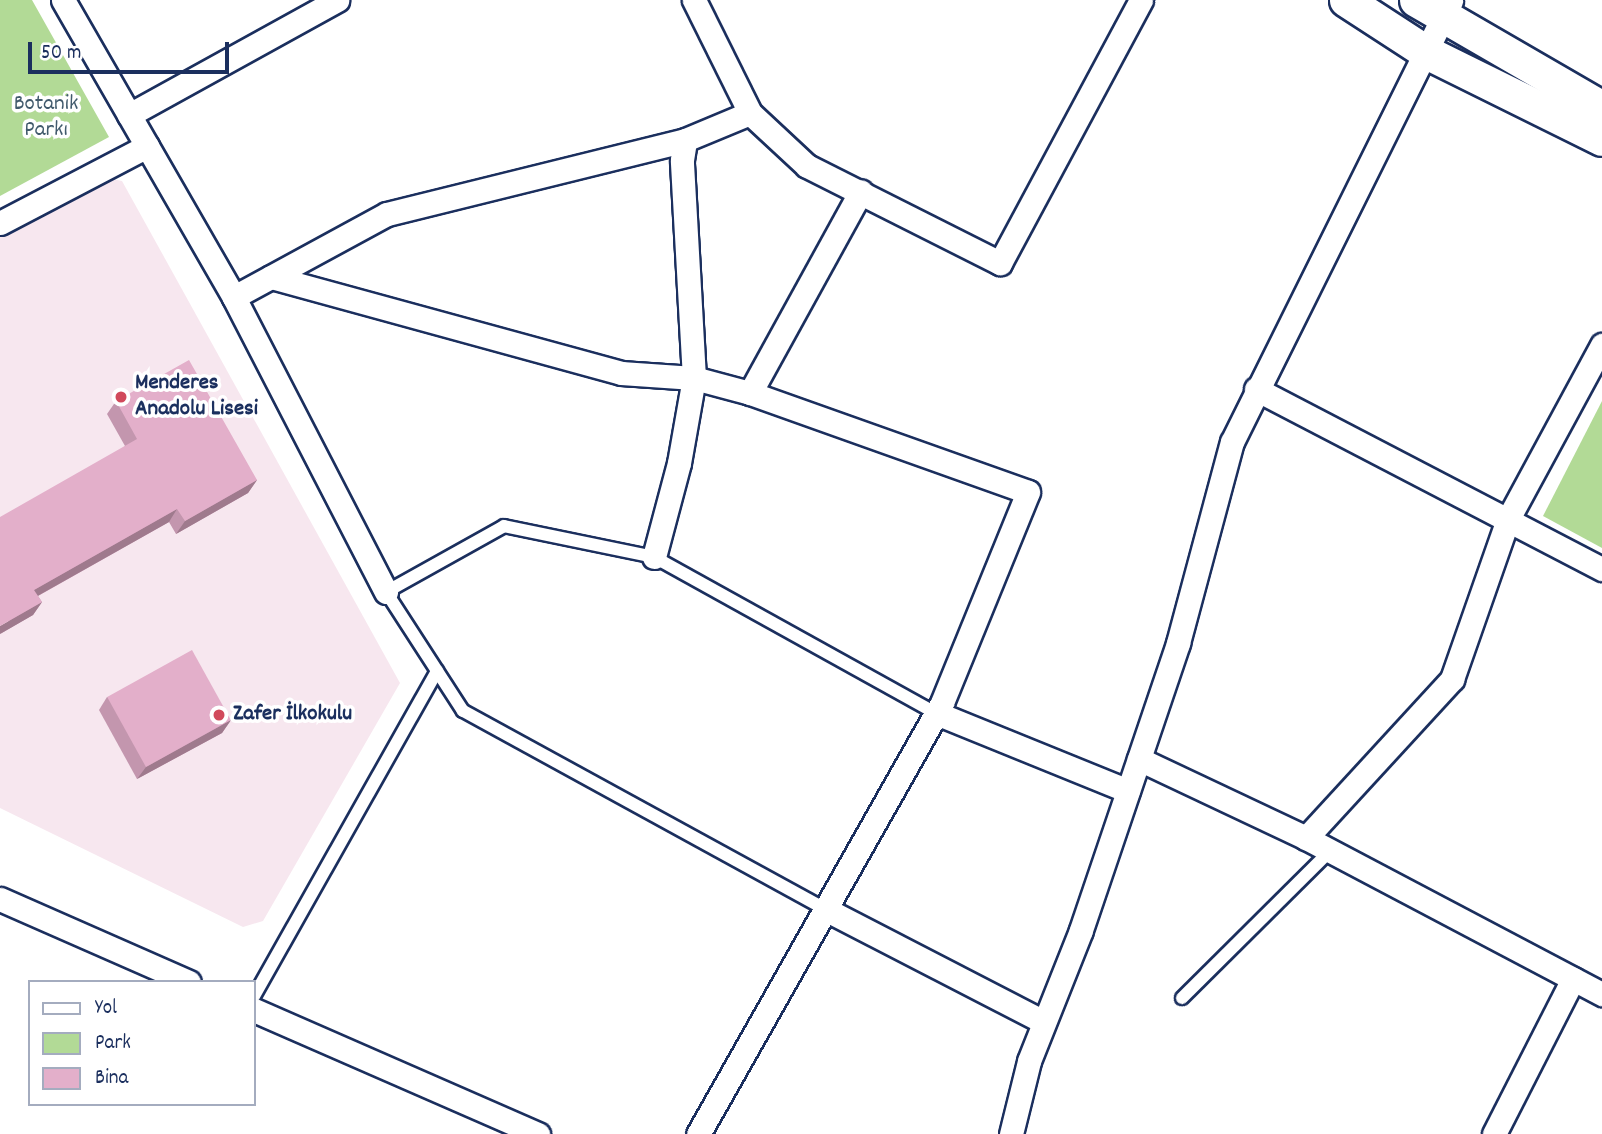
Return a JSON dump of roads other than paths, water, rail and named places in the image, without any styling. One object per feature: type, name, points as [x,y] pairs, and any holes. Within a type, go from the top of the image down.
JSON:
[{"type":"street","points":[[63,0],[234,297],[386,592]]},
{"type":"street","points":[[129,115],[337,0]]},
{"type":"street","points":[[694,0],[750,113],[807,166],[861,191],[1000,264],[1133,3]]},
{"type":"street","points":[[1346,0],[1426,52],[1602,139]]},
{"type":"street","points":[[1012,1134],[1029,1062],[1128,791],[1178,643],[1232,442],[1256,389],[1426,52],[1436,6],[1602,108]]},
{"type":"street","points":[[234,297],[387,214],[685,140],[750,113]]},
{"type":"street","points":[[654,557],[679,463],[694,378],[682,160],[685,140]]},
{"type":"street","points":[[0,223],[147,146]]},
{"type":"street","points":[[750,393],[861,191]]},
{"type":"street","points":[[271,277],[621,373],[694,378],[750,393],[1028,492],[936,713],[698,1134]]},
{"type":"street","points":[[1306,838],[1452,679],[1508,519],[1602,345]]},
{"type":"street","points":[[1256,389],[1602,569]]},
{"type":"street","points":[[936,713],[1128,791]]},
{"type":"street","points":[[1139,759],[1306,838],[1602,993]]},
{"type":"street","points":[[0,899],[184,980]]},
{"type":"street","points":[[825,909],[1044,1022]]},
{"type":"street","points":[[1494,1134],[1573,979]]},
{"type":"street","points":[[256,1011],[538,1134]]},
{"type":"lane","points":[[825,909],[463,711],[386,592],[504,526],[654,557],[936,713]]},
{"type":"lane","points":[[256,992],[437,671]]},
{"type":"lane","points":[[1182,998],[1330,851]]},
{"type":"place","name":"Menderes Anadolu Lisesi","points":[[121,397]]},
{"type":"place","name":"Zafer İlkokulu","points":[[219,715]]},
{"type":"park label","name":"Botanik Parkı","points":[[46,118]]}]
